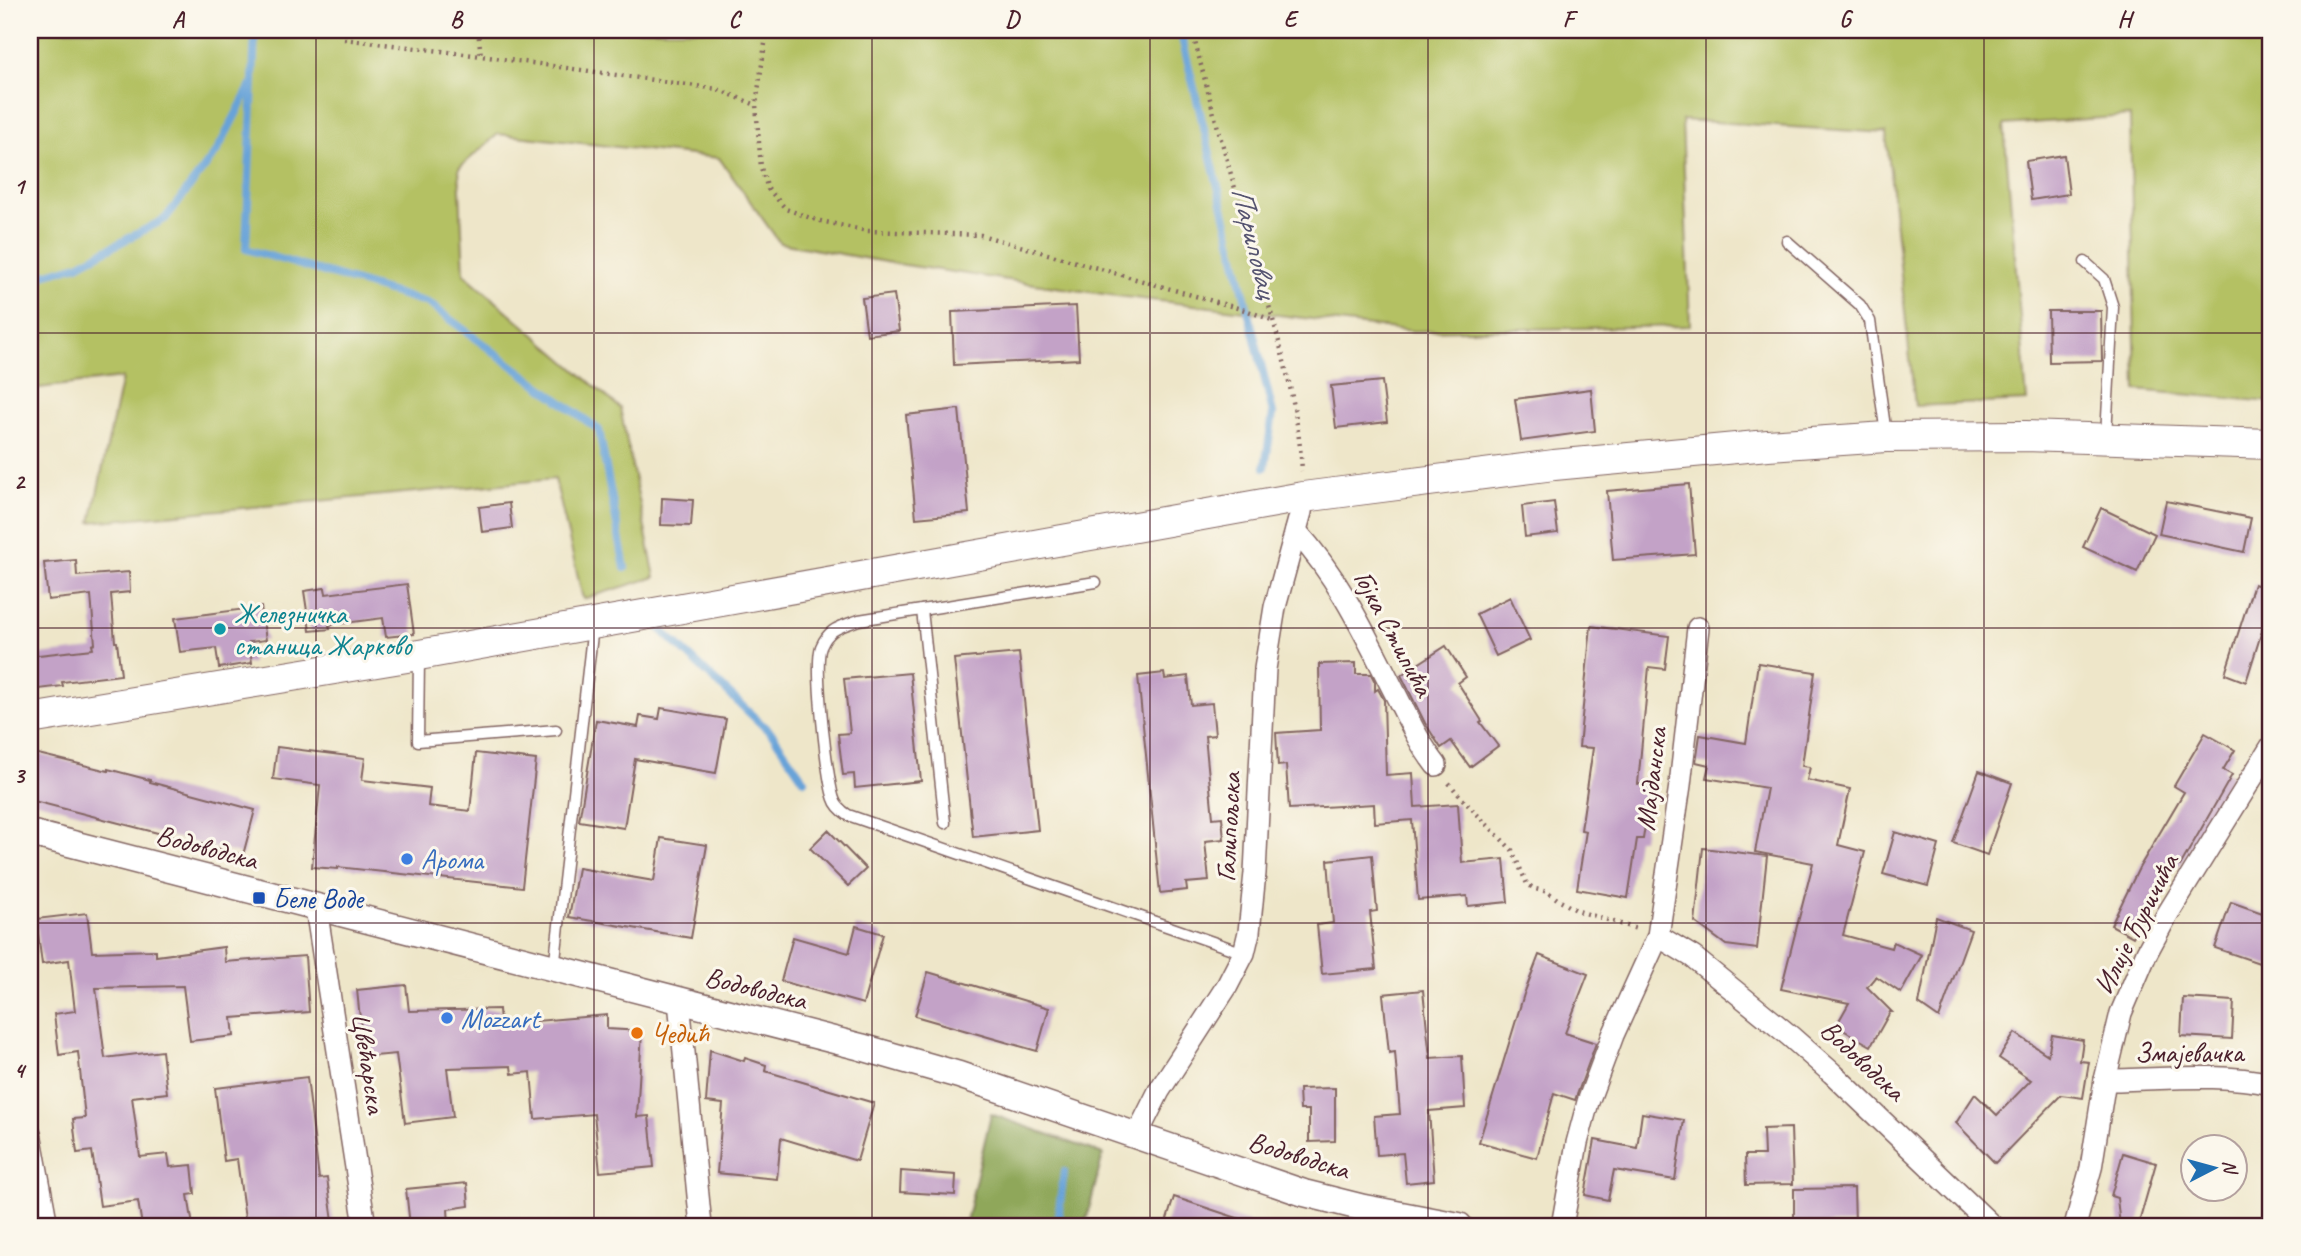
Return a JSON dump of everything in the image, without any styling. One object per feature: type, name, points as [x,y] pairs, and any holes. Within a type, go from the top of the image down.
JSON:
[{"type":"main road","points":[[30,719],[419,655],[1303,497],[1567,464],[1768,444],[1886,437],[2106,438],[2271,444]]},
{"type":"street","name":"Галипољска","points":[[1137,1135],[1159,1091],[1227,986],[1244,953],[1255,873],[1265,668],[1275,607],[1303,497]]},
{"type":"street","name":"Гојка Стипића","points":[[1296,531],[1316,554],[1344,595],[1415,734],[1436,765]]},
{"type":"street","name":"Мајданска","points":[[1658,936],[1680,785],[1698,628]]},
{"type":"street","name":"Илије Ђуричића","points":[[2075,1226],[2091,1168],[2105,1080],[2121,1013],[2147,952],[2167,915],[2271,747]]},
{"type":"street","name":"Водоводска","points":[[30,833],[861,1047],[959,1075],[1304,1193],[1364,1208],[1459,1226]]},
{"type":"street","name":"Цвећарска","points":[[316,908],[366,1226]]},
{"type":"street","name":"Водоводска","points":[[1658,936],[1693,957],[1790,1036],[1992,1226]]},
{"type":"street","points":[[1562,1226],[1577,1143],[1588,1102],[1613,1035],[1658,936]]},
{"type":"street","points":[[679,1001],[701,1226]]},
{"type":"street","name":"Змајевачка","points":[[2105,1080],[2207,1077],[2251,1079],[2271,1084]]},
{"type":"street","points":[[30,1133],[47,1226]]},
{"type":"lane","points":[[1787,241],[1860,304],[1870,321],[1886,437]]},
{"type":"lane","points":[[2085,262],[2104,279],[2113,307],[2106,438]]},
{"type":"lane","points":[[1096,582],[859,620],[832,629],[820,648],[818,667],[828,771],[834,802],[848,815],[1244,953]]},
{"type":"lane","points":[[922,610],[945,823]]},
{"type":"lane","points":[[554,969],[593,624]]},
{"type":"lane","points":[[419,655],[418,741],[556,730]]},
{"type":"path","points":[[478,30],[481,56]]},
{"type":"path","points":[[767,30],[756,106],[761,168],[768,189],[786,209],[816,220],[867,231],[981,235],[1248,311],[1273,321]]},
{"type":"path","points":[[1192,30],[1213,114],[1273,321],[1300,435],[1303,497]]},
{"type":"path","points":[[344,39],[716,89],[756,106]]},
{"type":"path","points":[[1436,765],[1465,802],[1511,850],[1527,884],[1548,892],[1578,911],[1658,936]]},
{"type":"green space","points":[[30,30],[2271,30],[2271,402],[2136,390],[2130,116],[2004,125],[2027,401],[1915,406],[1886,133],[1682,120],[1690,326],[1413,331],[1117,296],[891,263],[780,243],[719,158],[498,134],[459,168],[464,274],[620,408],[655,577],[583,599],[555,479],[91,522],[122,378],[30,389]]},
{"type":"green space","points":[[991,1114],[1103,1154],[1085,1226],[965,1226]]},
{"type":"building","points":[[2064,155],[2069,194],[2031,200],[2026,161]]},
{"type":"building","points":[[894,294],[899,331],[867,335],[862,298]]},
{"type":"building","points":[[1076,306],[1079,359],[954,365],[952,312]]},
{"type":"building","points":[[2048,311],[2101,311],[2102,361],[2049,362]]},
{"type":"building","points":[[1382,381],[1387,422],[1336,428],[1331,386]]},
{"type":"building","points":[[1591,389],[1595,431],[1521,441],[1515,399]]},
{"type":"building","points":[[959,409],[969,513],[916,518],[906,415]]},
{"type":"building","points":[[1689,484],[1695,554],[1613,560],[1607,491]]},
{"type":"building","points":[[662,498],[693,500],[691,526],[661,525]]},
{"type":"building","points":[[2166,501],[2251,518],[2244,552],[2159,534]]},
{"type":"building","points":[[1554,502],[1558,533],[1525,537],[1522,506]]},
{"type":"building","points":[[509,503],[512,528],[482,532],[479,507]]},
{"type":"building","points":[[2101,508],[2155,534],[2137,572],[2083,547]]},
{"type":"building","points":[[76,560],[77,576],[129,572],[130,592],[111,594],[121,675],[62,682],[63,686],[30,690],[30,656],[93,649],[92,645],[95,644],[91,595],[48,600],[44,563]]},
{"type":"building","points":[[407,584],[414,634],[386,637],[383,618],[329,625],[330,629],[310,631],[304,591],[325,588],[326,594]]},
{"type":"building","points":[[2254,584],[2271,589],[2271,602],[2246,682],[2225,674]]},
{"type":"building","points":[[1510,597],[1530,640],[1496,656],[1476,614]]},
{"type":"building","name":"Железничка станица Жарково","points":[[261,607],[266,640],[249,642],[252,663],[219,668],[216,648],[180,652],[175,618]]},
{"type":"building","points":[[1591,626],[1669,636],[1665,669],[1649,667],[1638,784],[1651,786],[1643,839],[1637,839],[1628,898],[1577,889],[1586,831],[1581,830],[1593,748],[1579,747]]},
{"type":"building","points":[[1446,646],[1466,677],[1458,683],[1482,721],[1480,722],[1498,746],[1470,767],[1451,741],[1441,748],[1401,675]]},
{"type":"building","points":[[1019,653],[1038,830],[973,837],[954,659]]},
{"type":"building","points":[[1356,663],[1356,674],[1371,674],[1375,691],[1378,689],[1384,700],[1386,775],[1413,773],[1415,807],[1458,804],[1462,863],[1504,859],[1508,902],[1468,906],[1467,896],[1418,900],[1412,820],[1375,823],[1374,804],[1289,809],[1286,765],[1278,766],[1276,733],[1320,730],[1319,664]]},
{"type":"building","points":[[1758,663],[1815,672],[1802,766],[1810,767],[1807,780],[1850,789],[1838,845],[1865,852],[1843,935],[1891,948],[1893,942],[1922,955],[1901,993],[1876,976],[1867,987],[1892,1012],[1871,1046],[1836,1026],[1849,1003],[1781,989],[1813,863],[1755,852],[1767,788],[1706,778],[1709,765],[1696,762],[1700,735],[1746,743]]},
{"type":"building","points":[[910,673],[921,781],[855,788],[854,774],[843,775],[838,734],[850,733],[844,679]]},
{"type":"building","points":[[1164,673],[1165,679],[1188,676],[1191,705],[1212,703],[1215,735],[1205,736],[1213,818],[1222,817],[1224,839],[1205,841],[1209,881],[1186,883],[1187,890],[1160,893],[1138,676]]},
{"type":"building","points":[[661,708],[726,719],[716,773],[635,759],[624,828],[579,821],[596,720],[638,727],[640,716],[659,719]]},
{"type":"building","points":[[2205,733],[2235,750],[2223,770],[2232,775],[2180,866],[2171,861],[2133,937],[2111,925],[2139,868],[2184,792],[2174,786]]},
{"type":"building","points":[[277,747],[365,758],[362,780],[430,788],[428,806],[470,811],[476,753],[536,760],[522,887],[338,867],[312,867],[320,785],[273,779]]},
{"type":"building","points":[[30,752],[108,769],[255,810],[243,855],[30,800]]},
{"type":"building","points":[[1979,771],[2012,783],[1987,855],[1953,843]]},
{"type":"building","points":[[828,830],[866,869],[848,886],[810,848]]},
{"type":"building","points":[[1895,832],[1939,845],[1928,886],[1883,874]]},
{"type":"building","points":[[661,838],[707,845],[691,938],[569,917],[578,868],[654,881]]},
{"type":"building","points":[[1703,848],[1767,856],[1757,949],[1726,945],[1695,922]]},
{"type":"building","points":[[1372,855],[1377,911],[1370,912],[1376,969],[1322,974],[1317,925],[1333,923],[1328,860]]},
{"type":"building","points":[[2231,902],[2271,916],[2271,967],[2215,948]]},
{"type":"building","points":[[87,913],[92,952],[156,950],[156,956],[224,947],[225,962],[305,956],[309,1012],[232,1018],[234,1036],[190,1041],[183,986],[96,988],[105,1058],[162,1051],[167,1093],[132,1097],[140,1157],[168,1154],[170,1167],[192,1165],[195,1194],[188,1195],[193,1226],[142,1226],[138,1201],[100,1206],[92,1151],[77,1153],[73,1119],[85,1118],[78,1052],[59,1055],[54,1014],[75,1011],[69,960],[42,964],[36,919]]},
{"type":"building","points":[[1936,917],[1971,930],[1939,1018],[1919,1004]]},
{"type":"building","points":[[856,926],[883,934],[863,1004],[781,981],[793,937],[849,953]]},
{"type":"building","points":[[1539,955],[1588,974],[1565,1033],[1596,1043],[1575,1100],[1554,1093],[1537,1158],[1479,1142],[1524,994]]},
{"type":"building","points":[[928,972],[1049,1008],[1037,1051],[915,1016]]},
{"type":"building","points":[[406,985],[409,1011],[499,1009],[500,1024],[607,1015],[607,1029],[642,1031],[637,1117],[649,1116],[654,1167],[600,1172],[594,1114],[535,1119],[531,1072],[512,1074],[511,1066],[447,1068],[453,1117],[405,1123],[396,1054],[364,1057],[357,990]]},
{"type":"building","points":[[1423,990],[1430,1058],[1462,1056],[1465,1108],[1429,1111],[1434,1180],[1406,1183],[1403,1153],[1377,1155],[1374,1116],[1400,1114],[1395,1052],[1389,1053],[1383,994]]},
{"type":"building","points":[[2183,998],[2234,1001],[2232,1039],[2181,1036]]},
{"type":"building","points":[[2015,1033],[2048,1055],[2052,1035],[2083,1040],[2080,1061],[2089,1062],[2083,1098],[2061,1095],[1995,1163],[1956,1123],[1975,1094],[1997,1115],[2031,1080],[1999,1058]]},
{"type":"building","points":[[710,1050],[744,1061],[745,1058],[766,1065],[765,1071],[874,1103],[857,1161],[781,1138],[777,1179],[717,1173],[723,1104],[706,1102]]},
{"type":"building","points":[[307,1077],[319,1179],[327,1178],[333,1221],[293,1226],[246,1226],[237,1159],[224,1161],[215,1088]]},
{"type":"building","points":[[1335,1088],[1335,1141],[1309,1142],[1309,1110],[1300,1110],[1299,1089]]},
{"type":"building","points":[[1642,1113],[1684,1120],[1675,1180],[1614,1170],[1608,1200],[1585,1195],[1595,1140],[1637,1148]]},
{"type":"building","points":[[1791,1128],[1793,1184],[1746,1185],[1745,1155],[1764,1155],[1763,1129]]},
{"type":"building","points":[[2123,1153],[2156,1163],[2138,1226],[2120,1226],[2117,1198],[2111,1196]]},
{"type":"building","points":[[901,1171],[956,1175],[955,1195],[900,1192]]},
{"type":"building","points":[[467,1183],[469,1206],[448,1209],[449,1225],[410,1226],[406,1189]]},
{"type":"building","points":[[1854,1188],[1855,1224],[1794,1225],[1794,1189]]},
{"type":"building","points":[[1174,1197],[1249,1222],[1248,1226],[1165,1226]]},
{"type":"waterway","points":[[255,30],[246,249],[428,303],[599,430],[625,568]]},
{"type":"waterway","name":"Париповац","points":[[1180,30],[1273,413],[1265,467]]},
{"type":"waterway","points":[[30,279],[78,265],[165,219],[217,151],[251,85]]},
{"type":"waterway","points":[[652,621],[773,735],[804,780]]},
{"type":"waterway","name":"Париповац","points":[[1057,1226],[1064,1172]]},
{"type":"place","name":"Железничка станица Жарково","points":[[220,629]]},
{"type":"place","name":"Арома","points":[[407,859]]},
{"type":"place","name":"Беле Воде","points":[[259,898]]},
{"type":"place","name":"Mozzart","points":[[447,1018]]},
{"type":"place","name":"Чедић","points":[[637,1033]]}]
